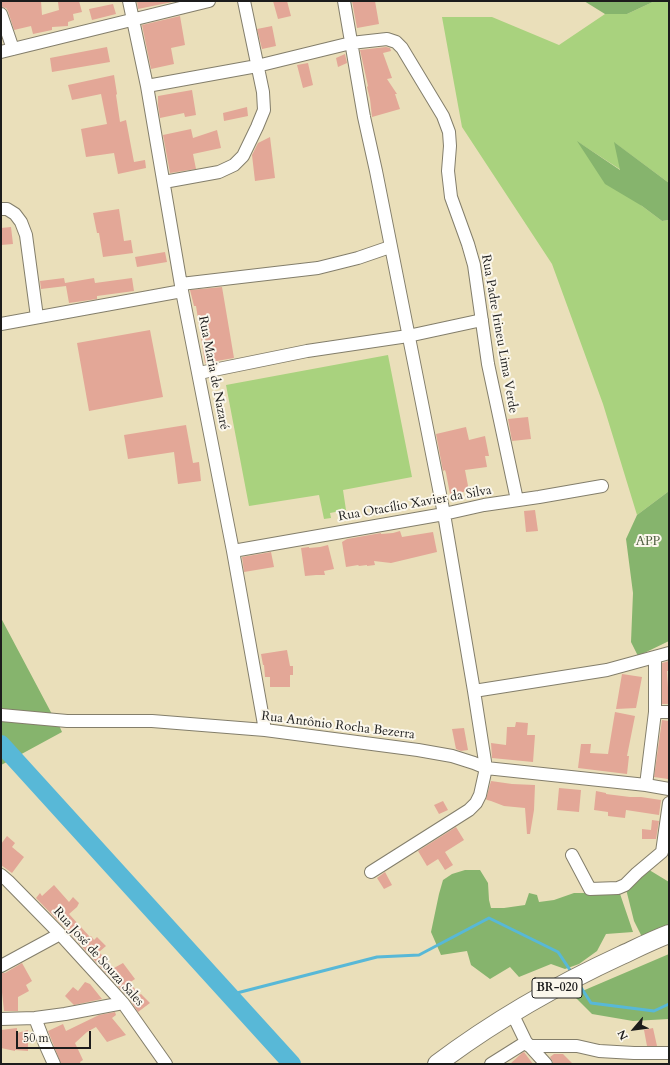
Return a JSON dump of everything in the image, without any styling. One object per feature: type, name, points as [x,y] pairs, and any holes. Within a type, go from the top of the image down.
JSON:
[{"type":"highway","name":"BR-020","points":[[437,1064],[512,1013],[597,967],[669,934]]},
{"type":"street","name":"Rua Maria de Nazaré","points":[[129,1],[147,86],[182,288],[266,730]]},
{"type":"street","points":[[1,14],[7,50],[209,1]]},
{"type":"street","points":[[164,182],[219,172],[234,165],[242,156],[258,127],[264,110],[263,92],[244,1]]},
{"type":"street","points":[[344,1],[364,117],[444,514],[486,768],[480,795],[476,803],[469,810],[371,872]]},
{"type":"street","name":"Rua Padre Irineu Lima Verde","points":[[147,86],[257,66],[351,43],[386,39],[396,42],[402,48],[442,116],[449,132],[450,146],[448,171],[451,197],[474,265],[488,364],[517,500]]},
{"type":"street","points":[[1,208],[7,209],[15,214],[21,222],[26,235],[37,317]]},
{"type":"street","points":[[1,324],[182,288],[318,268],[358,258],[390,247]]},
{"type":"street","points":[[199,373],[307,351],[408,336],[482,320]]},
{"type":"street","name":"Rua Otacílio Xavier da Silva","points":[[233,551],[444,514],[484,505],[602,486]]},
{"type":"street","points":[[474,690],[607,670],[669,653]]},
{"type":"street","points":[[646,786],[655,712],[655,657]]},
{"type":"street","points":[[655,712],[669,712]]},
{"type":"street","name":"Rua Antônio Rocha Bezerra","points":[[1,715],[66,721],[152,721],[266,730],[418,750],[452,756],[486,768],[669,789]]},
{"type":"street","points":[[572,855],[590,889],[618,888],[625,885],[662,852],[669,803]]},
{"type":"street","name":"Rua José de Souza Sales","points":[[3,881],[60,934],[123,1003],[166,1064]]},
{"type":"street","points":[[1,966],[60,934]]},
{"type":"street","points":[[1,1018],[35,1018],[123,1003]]},
{"type":"street","points":[[512,1013],[528,1044],[546,1064]]},
{"type":"street","points":[[35,1018],[54,1064]]},
{"type":"street","points":[[491,1064],[528,1044],[577,1046],[634,1059],[669,1053]]},
{"type":"green space","points":[[584,1],[655,1],[627,14],[605,14]]},
{"type":"green space","points":[[655,1],[669,1],[669,183],[615,143],[621,170],[578,142],[642,206],[662,221],[669,220],[669,491],[637,515],[603,404],[552,264],[462,127],[442,17],[492,17],[559,45],[605,14],[627,14]]},
{"type":"green space","points":[[577,141],[620,170],[614,142],[669,183],[669,220],[662,221],[642,206],[605,184]]},
{"type":"green space","points":[[388,355],[412,477],[343,490],[346,510],[330,513],[331,518],[324,519],[319,495],[249,506],[226,385]]},
{"type":"green space","name":"APP","points":[[669,491],[669,641],[638,656],[631,642],[633,593],[626,539],[637,515]]},
{"type":"green space","points":[[1,618],[54,718],[1,713]]},
{"type":"green space","points":[[1,718],[58,723],[62,732],[16,757],[1,739]]},
{"type":"green space","points":[[1,748],[11,760],[1,765]]},
{"type":"green space","points":[[646,868],[669,882],[669,927],[642,937],[634,921],[625,885]]},
{"type":"green space","points":[[465,870],[480,870],[488,883],[491,908],[525,905],[529,893],[537,895],[539,902],[554,900],[574,893],[589,893],[618,888],[633,932],[606,934],[597,951],[579,964],[565,969],[551,964],[519,977],[510,967],[490,979],[471,965],[467,951],[441,955],[431,932],[443,880],[452,874]]},
{"type":"green space","points":[[669,954],[669,1019],[633,1021],[592,1014],[573,995]]},
{"type":"building","points":[[1,1],[41,1],[42,15],[59,10],[58,2],[79,1],[82,12],[73,14],[74,20],[68,22],[68,26],[52,27],[52,30],[33,34],[31,26],[14,30],[8,11],[6,8],[1,7]]},
{"type":"building","points":[[137,1],[177,1],[138,9]]},
{"type":"building","points":[[273,1],[287,1],[291,16],[278,19]]},
{"type":"building","points":[[352,1],[375,1],[379,24],[357,28]]},
{"type":"building","points":[[113,4],[116,14],[92,20],[89,9]]},
{"type":"building","points":[[180,16],[185,45],[171,48],[174,64],[151,69],[142,25]]},
{"type":"building","points":[[272,26],[276,46],[262,49],[257,29]]},
{"type":"building","points":[[107,47],[110,62],[52,72],[50,58]]},
{"type":"building","points":[[386,47],[390,48],[391,51],[383,53],[392,78],[387,79],[397,94],[395,94],[400,109],[372,117],[368,86],[360,50]]},
{"type":"building","points":[[345,54],[347,63],[338,67],[336,58]]},
{"type":"building","points":[[308,63],[313,85],[303,88],[297,65]]},
{"type":"building","points":[[114,75],[120,122],[126,120],[134,162],[145,160],[146,168],[118,174],[114,153],[86,157],[81,129],[107,124],[101,94],[72,100],[68,85]]},
{"type":"building","points":[[192,90],[196,115],[185,117],[184,113],[160,118],[158,96]]},
{"type":"building","points":[[247,107],[248,116],[224,121],[223,113]]},
{"type":"building","points":[[191,129],[193,138],[217,130],[221,148],[193,154],[196,169],[170,173],[163,135]]},
{"type":"building","points":[[270,137],[275,178],[255,181],[252,155],[258,143]]},
{"type":"building","points":[[119,209],[124,241],[131,240],[133,253],[103,257],[99,233],[97,233],[93,213]]},
{"type":"building","points":[[11,227],[13,244],[1,245],[1,228]]},
{"type":"building","points":[[165,252],[167,262],[137,267],[135,257]]},
{"type":"building","points":[[64,278],[65,283],[94,278],[95,283],[132,278],[134,291],[97,296],[97,299],[69,303],[66,286],[41,289],[40,281]]},
{"type":"building","points":[[222,287],[234,358],[205,363],[196,306],[194,306],[190,290]]},
{"type":"building","points":[[150,330],[163,397],[89,411],[77,343]]},
{"type":"building","points":[[528,417],[531,439],[512,441],[508,419]]},
{"type":"building","points":[[186,425],[193,463],[199,462],[201,481],[178,484],[174,452],[128,459],[124,435]]},
{"type":"building","points":[[466,427],[469,440],[485,436],[489,456],[485,456],[487,467],[465,470],[469,491],[450,494],[446,473],[445,470],[443,471],[436,434]]},
{"type":"building","points":[[535,510],[538,531],[526,532],[524,511]]},
{"type":"building","points":[[400,531],[402,537],[433,532],[437,552],[391,563],[374,561],[375,565],[346,567],[342,542],[347,539]]},
{"type":"building","points":[[328,545],[334,569],[324,571],[325,575],[305,576],[301,548]]},
{"type":"building","points":[[271,552],[274,567],[244,572],[242,557]]},
{"type":"building","points":[[287,650],[290,666],[293,666],[293,675],[290,675],[290,687],[270,687],[270,677],[265,677],[261,654]]},
{"type":"building","points":[[669,661],[669,671],[667,671],[669,704],[662,704],[662,663]]},
{"type":"building","points":[[622,674],[642,677],[636,708],[616,709]]},
{"type":"building","points":[[615,712],[635,716],[627,756],[629,756],[627,774],[578,768],[581,744],[591,744],[590,753],[608,754]]},
{"type":"building","points":[[662,720],[669,721],[668,779],[654,777]]},
{"type":"building","points":[[516,722],[528,723],[527,735],[535,735],[533,762],[492,758],[491,743],[506,745],[507,727],[515,727]]},
{"type":"building","points":[[464,728],[468,750],[461,751],[456,749],[452,729]]},
{"type":"building","points":[[491,781],[535,785],[534,810],[530,834],[527,834],[525,808],[504,806],[486,799]]},
{"type":"building","points":[[559,788],[581,790],[579,812],[557,810]]},
{"type":"building","points":[[596,791],[606,794],[661,800],[659,815],[626,810],[625,818],[608,816],[608,812],[594,810]]},
{"type":"building","points":[[443,801],[448,810],[439,814],[434,805]]},
{"type":"building","points":[[652,820],[659,821],[656,839],[642,839],[642,829],[651,830]]},
{"type":"building","points":[[456,827],[464,840],[445,852],[453,865],[445,870],[438,859],[427,866],[418,851]]},
{"type":"building","points":[[7,836],[15,843],[12,847],[24,857],[12,873],[1,865],[1,844]]},
{"type":"building","points":[[385,872],[392,885],[384,889],[377,878]]},
{"type":"building","points":[[54,885],[69,902],[73,897],[79,903],[77,907],[69,914],[90,937],[91,936],[94,940],[97,937],[106,946],[99,952],[114,968],[123,963],[135,979],[129,983],[137,991],[125,994],[36,898],[40,893],[42,896]]},
{"type":"building","points":[[22,963],[32,981],[26,985],[29,991],[18,997],[18,1011],[4,1011],[1,973],[5,973]]},
{"type":"building","points":[[85,982],[90,984],[102,999],[74,1005],[65,996],[73,987],[78,991]]},
{"type":"building","points":[[141,994],[150,1003],[138,1012],[130,1000]]},
{"type":"building","points":[[115,1012],[116,1015],[112,1018],[126,1035],[107,1042],[96,1027],[87,1032],[75,1043],[83,1060],[80,1062],[81,1064],[61,1064],[48,1031],[63,1024],[66,1031],[99,1015]]},
{"type":"building","points":[[17,1028],[17,1033],[28,1030],[28,1051],[15,1051],[1,1048],[1,1030]]},
{"type":"building","points":[[653,1028],[657,1046],[647,1046],[644,1030]]},
{"type":"building","points":[[524,1052],[533,1064],[510,1064],[522,1053]]},
{"type":"building","points":[[554,1054],[563,1054],[573,1064],[553,1064],[550,1057]]},
{"type":"waterway","points":[[1,744],[292,1064]]},
{"type":"waterway","points":[[229,995],[377,957],[419,955],[489,918],[558,952],[570,970]]},
{"type":"waterway","points":[[580,986],[591,1003],[654,1011],[669,1004]]}]
